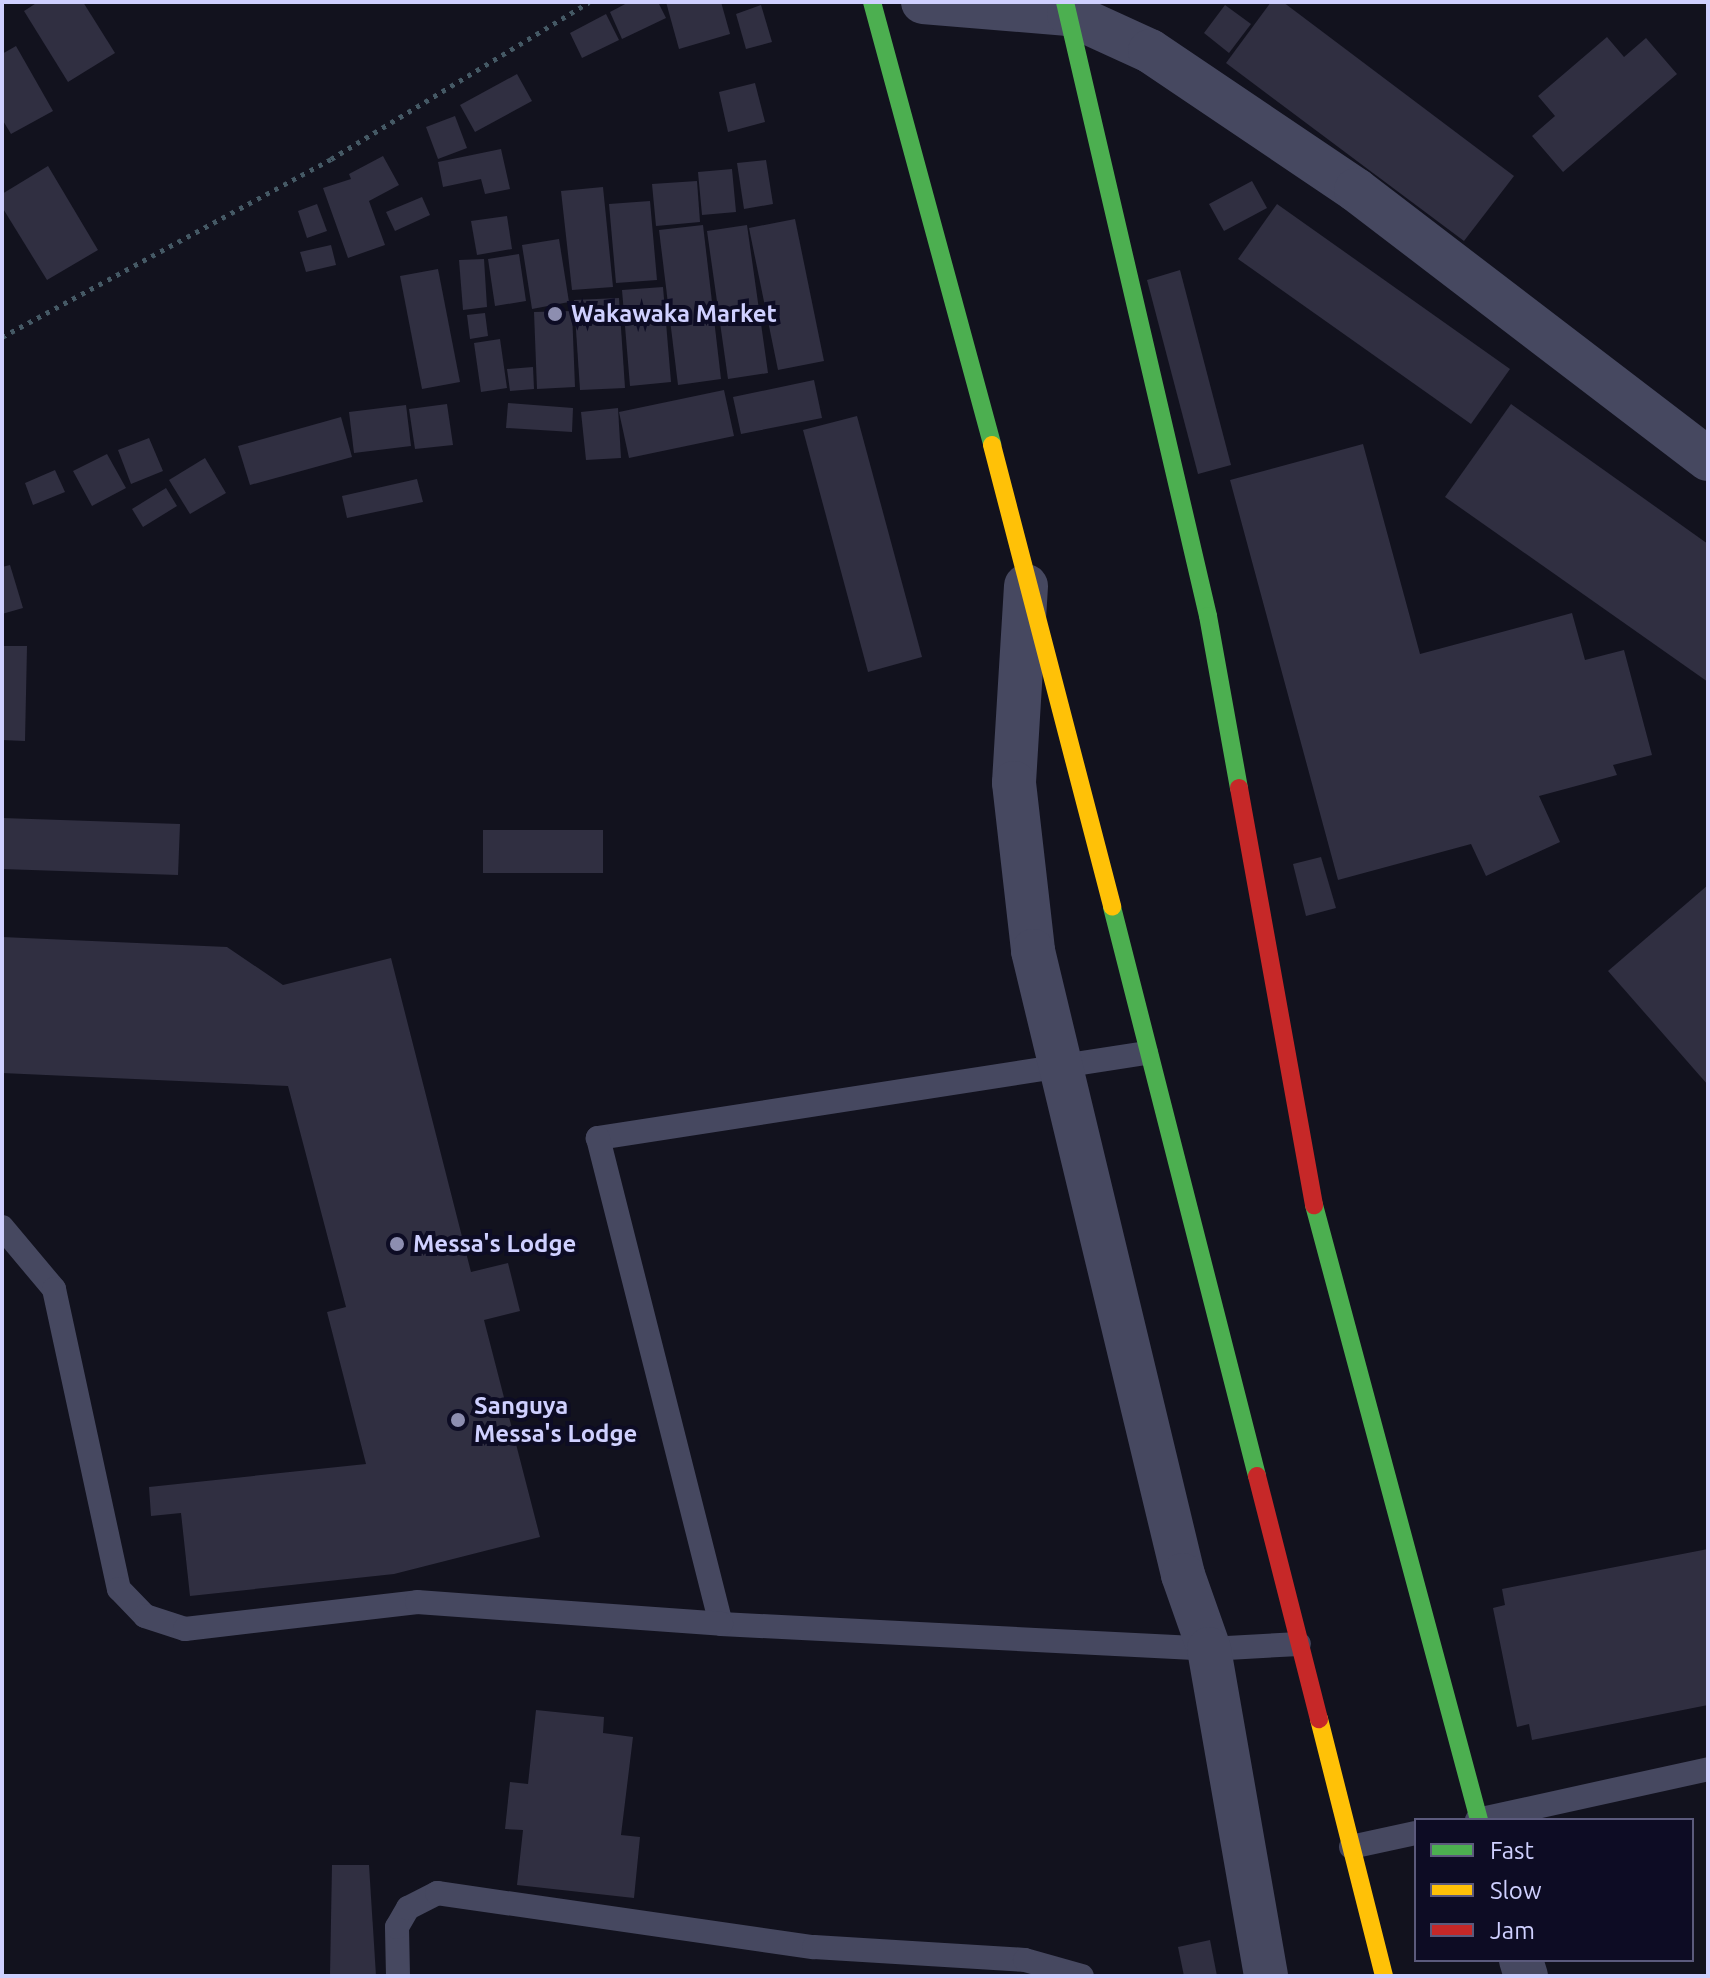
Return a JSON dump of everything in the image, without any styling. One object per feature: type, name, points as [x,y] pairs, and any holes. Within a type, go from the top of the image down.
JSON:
[{"type":"main road","points":[[872,2],[1027,572],[1146,1053],[1384,1976]]},
{"type":"main road","points":[[1067,8],[1208,616],[1317,1223],[1477,1818]]},
{"type":"street","points":[[923,2],[1067,8],[1150,51],[1356,190],[1708,459]]},
{"type":"street","points":[[1027,572],[1014,783],[1033,951],[1183,1575],[1209,1649],[1266,1976]]},
{"type":"lane","points":[[721,1624],[598,1138],[1146,1053]]},
{"type":"lane","points":[[2,1227],[54,1289],[119,1589],[145,1616],[185,1629],[417,1602],[721,1624],[1209,1649],[1299,1644]]},
{"type":"lane","points":[[1487,1818],[1708,1769]]},
{"type":"lane","points":[[1351,1847],[1414,1833]]},
{"type":"lane","points":[[398,1976],[397,1927],[408,1908],[437,1893],[814,1947],[1025,1960],[1082,1976]]},
{"type":"path","points":[[2,337],[331,159],[589,2]]},
{"type":"building","points":[[38,2],[83,2],[115,53],[68,82],[24,11]]},
{"type":"building","points":[[629,2],[658,2],[666,18],[622,39],[610,12]]},
{"type":"building","points":[[666,2],[721,2],[730,34],[679,49]]},
{"type":"building","points":[[1271,2],[1283,2],[1514,176],[1464,241],[1226,63]]},
{"type":"building","points":[[761,5],[772,42],[746,49],[736,14]]},
{"type":"building","points":[[1225,5],[1251,24],[1229,53],[1204,33]]},
{"type":"building","points":[[606,14],[619,40],[582,58],[570,33]]},
{"type":"building","points":[[1607,37],[1624,57],[1646,38],[1677,74],[1563,172],[1532,136],[1555,116],[1538,96]]},
{"type":"building","points":[[16,46],[53,111],[11,134],[2,119],[2,54]]},
{"type":"building","points":[[517,74],[532,101],[475,132],[460,105]]},
{"type":"building","points":[[755,83],[765,122],[728,132],[719,92]]},
{"type":"building","points":[[455,116],[467,148],[438,159],[426,127]]},
{"type":"building","points":[[501,149],[510,189],[485,194],[481,179],[443,187],[438,162]]},
{"type":"building","points":[[383,156],[399,185],[369,201],[385,245],[348,258],[323,188],[351,179],[349,174]]},
{"type":"building","points":[[766,160],[773,204],[744,209],[737,163]]},
{"type":"building","points":[[48,166],[98,250],[47,280],[2,207],[2,194]]},
{"type":"building","points":[[732,169],[736,212],[702,215],[698,172]]},
{"type":"building","points":[[697,181],[700,222],[656,226],[652,184]]},
{"type":"building","points":[[1252,181],[1267,208],[1224,231],[1209,204]]},
{"type":"building","points":[[603,187],[613,287],[572,290],[561,191]]},
{"type":"building","points":[[422,197],[430,215],[395,231],[386,212]]},
{"type":"building","points":[[650,201],[657,280],[616,283],[609,204]]},
{"type":"building","points":[[317,204],[327,231],[307,238],[298,211]]},
{"type":"building","points":[[1277,204],[1510,369],[1471,424],[1238,259]]},
{"type":"building","points":[[507,216],[512,249],[477,255],[471,221]]},
{"type":"building","points":[[795,219],[824,361],[778,370],[749,228]]},
{"type":"building","points":[[703,225],[721,379],[678,385],[659,230]]},
{"type":"building","points":[[747,225],[768,373],[728,379],[707,231]]},
{"type":"building","points":[[559,239],[569,302],[532,309],[522,245]]},
{"type":"building","points":[[331,245],[336,265],[306,272],[300,252]]},
{"type":"building","points":[[519,254],[526,301],[495,306],[488,259]]},
{"type":"building","points":[[484,259],[487,307],[463,310],[459,260]]},
{"type":"building","points":[[438,269],[460,382],[422,389],[400,276]]},
{"type":"building","points":[[1180,270],[1231,465],[1198,474],[1147,280]]},
{"type":"building","points":[[663,287],[671,382],[630,386],[622,290]]},
{"type":"building","points":[[619,298],[625,388],[580,390],[574,300]]},
{"type":"building","points":[[572,311],[575,387],[537,389],[534,312]]},
{"type":"building","points":[[485,313],[488,336],[470,339],[467,315]]},
{"type":"building","points":[[500,339],[507,388],[481,392],[474,343]]},
{"type":"building","points":[[533,367],[534,389],[510,391],[507,369]]},
{"type":"building","points":[[814,380],[822,418],[741,434],[733,397]]},
{"type":"building","points":[[724,390],[734,436],[629,458],[619,412]]},
{"type":"building","points":[[508,403],[573,408],[572,432],[506,428]]},
{"type":"building","points":[[447,404],[453,445],[415,449],[409,409]]},
{"type":"building","points":[[1511,404],[1708,544],[1708,682],[1445,497]]},
{"type":"building","points":[[406,405],[411,446],[354,453],[349,412]]},
{"type":"building","points":[[618,408],[621,458],[586,460],[581,412]]},
{"type":"building","points":[[857,416],[922,657],[868,672],[803,430]]},
{"type":"building","points":[[341,417],[352,457],[250,485],[238,446]]},
{"type":"building","points":[[149,438],[163,471],[131,484],[118,450]]},
{"type":"building","points":[[1363,444],[1420,654],[1572,613],[1585,660],[1624,650],[1652,755],[1613,765],[1617,775],[1539,796],[1560,842],[1486,876],[1471,844],[1338,880],[1230,480]]},
{"type":"building","points":[[107,454],[126,488],[92,506],[73,471]]},
{"type":"building","points":[[205,458],[226,493],[190,514],[169,480]]},
{"type":"building","points":[[55,470],[65,492],[33,505],[25,483]]},
{"type":"building","points":[[417,479],[423,502],[347,518],[342,496]]},
{"type":"building","points":[[166,488],[177,506],[143,527],[132,509]]},
{"type":"building","points":[[10,565],[23,608],[2,614],[2,567]]},
{"type":"building","points":[[2,646],[27,646],[25,741],[2,740]]},
{"type":"building","points":[[2,818],[180,824],[178,875],[2,869]]},
{"type":"building","points":[[483,830],[603,830],[603,873],[483,873]]},
{"type":"building","points":[[1321,857],[1336,908],[1306,916],[1293,864]]},
{"type":"building","points":[[1708,885],[1708,1085],[1608,971]]},
{"type":"building","points":[[2,937],[227,947],[283,985],[391,958],[471,1272],[508,1263],[520,1311],[484,1320],[540,1537],[394,1574],[190,1596],[181,1513],[151,1516],[149,1487],[366,1464],[327,1312],[346,1307],[288,1086],[2,1073]]},
{"type":"building","points":[[1708,1549],[1708,1705],[1532,1740],[1529,1724],[1517,1727],[1493,1608],[1505,1605],[1502,1589]]},
{"type":"building","points":[[536,1710],[604,1717],[603,1733],[633,1737],[621,1835],[640,1837],[634,1898],[517,1885],[523,1830],[505,1829],[510,1782],[528,1784]]},
{"type":"building","points":[[332,1865],[369,1865],[376,1976],[330,1976]]},
{"type":"building","points":[[1210,1940],[1217,1976],[1184,1976],[1178,1947]]},
{"type":"traffic: fast","points":[[872,2],[992,445]]},
{"type":"traffic: fast","points":[[1065,2],[1208,616],[1239,788]]},
{"type":"traffic: fast","points":[[1112,907],[1257,1476]]},
{"type":"traffic: fast","points":[[1314,1205],[1478,1818]]},
{"type":"traffic: slow","points":[[992,445],[1112,907]]},
{"type":"traffic: slow","points":[[1319,1719],[1384,1976]]},
{"type":"traffic: jam","points":[[1239,788],[1314,1205]]},
{"type":"traffic: jam","points":[[1257,1476],[1319,1719]]},
{"type":"place","name":"Wakawaka Market","points":[[555,314]]},
{"type":"place","name":"Messa's Lodge","points":[[397,1244]]},
{"type":"place","name":"Sanguya Messa's Lodge","points":[[458,1420]]}]
